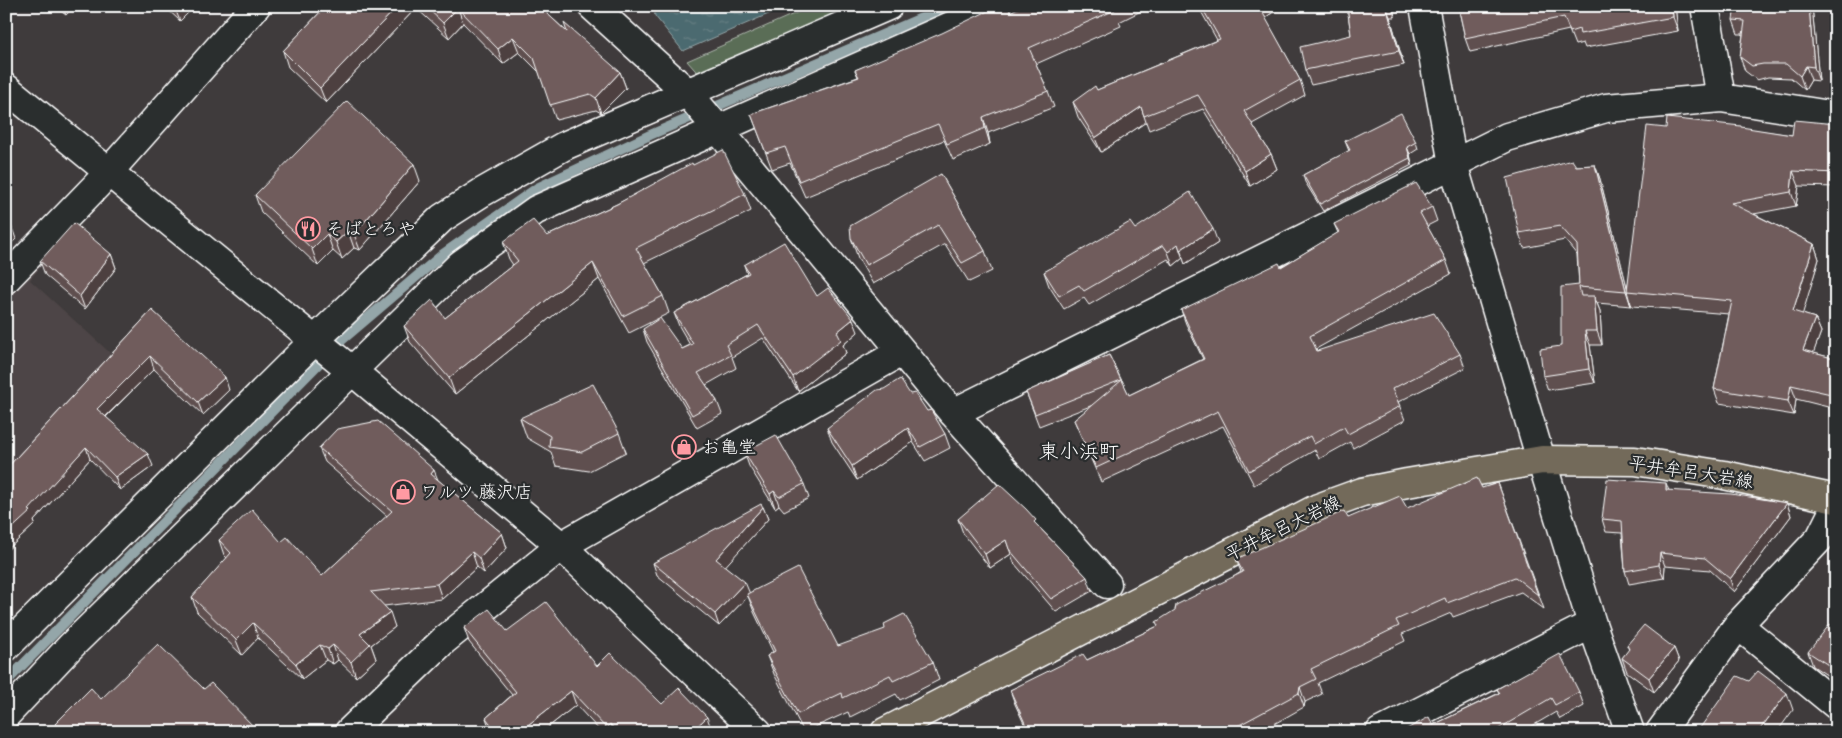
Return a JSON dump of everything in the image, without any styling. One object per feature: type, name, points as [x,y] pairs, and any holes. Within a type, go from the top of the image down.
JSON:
[{"type":"main road","name":"平井牟呂大岩線","points":[[885,732],[1318,508],[1380,488],[1542,460],[1635,461],[1724,475],[1836,499]]},
{"type":"street","points":[[6,279],[108,171],[256,6]]},
{"type":"street","points":[[592,6],[688,93],[953,413],[1107,584]]},
{"type":"street","points":[[6,647],[315,340],[442,218],[481,192],[564,146],[888,6]]},
{"type":"street","points":[[6,715],[77,641],[461,264],[536,210],[996,6]]},
{"type":"street","points":[[1424,6],[1453,164],[1592,624],[1630,732]]},
{"type":"street","points":[[1705,6],[1721,98]]},
{"type":"street","points":[[6,88],[315,340],[561,546],[758,732]]},
{"type":"street","points":[[953,413],[1507,137],[1606,108],[1721,98],[1836,116]]},
{"type":"street","points":[[349,732],[443,641],[561,546],[901,352]]},
{"type":"street","points":[[1660,732],[1738,625],[1820,538],[1836,506]]},
{"type":"street","points":[[1380,732],[1592,624]]},
{"type":"street","points":[[1738,625],[1836,705]]},
{"type":"shaded area","points":[[80,180],[99,195],[30,280],[118,360],[6,479],[6,263]]},
{"type":"green space","points":[[812,6],[860,6],[701,77],[687,61]]},
{"type":"water","points":[[653,6],[787,6],[683,51],[655,16]]},
{"type":"building","points":[[326,6],[398,6],[320,88],[283,51]]},
{"type":"building","points":[[425,6],[539,6],[567,32],[564,23],[620,72],[596,98],[590,94],[550,105],[534,58],[513,37],[498,49],[458,8],[443,23]]},
{"type":"building","points":[[998,6],[1008,6],[1010,12],[1022,6],[1114,6],[1115,10],[1029,48],[1048,91],[983,117],[985,128],[947,144],[938,124],[799,181],[785,147],[766,153],[751,114],[859,77],[855,70],[942,33]]},
{"type":"building","points":[[1201,6],[1259,6],[1300,80],[1244,111],[1271,154],[1245,171],[1198,95],[1144,116],[1141,107],[1095,138],[1073,102],[1095,86],[1097,90],[1220,39]]},
{"type":"building","points":[[1347,6],[1386,6],[1399,51],[1305,70],[1300,47],[1351,35]]},
{"type":"building","points":[[1458,6],[1672,6],[1673,17],[1580,34],[1579,29],[1570,32],[1564,17],[1465,38]]},
{"type":"building","points":[[1735,6],[1809,6],[1814,67],[1806,66],[1800,76],[1786,64],[1752,66],[1740,57],[1745,21],[1733,20]]},
{"type":"building","points":[[347,101],[414,164],[354,234],[348,231],[336,242],[327,234],[312,249],[255,195]]},
{"type":"building","points":[[1401,113],[1416,142],[1407,147],[1410,158],[1320,204],[1303,175],[1350,150],[1345,141]]},
{"type":"building","points":[[1667,118],[1741,126],[1792,135],[1794,120],[1836,124],[1836,173],[1793,171],[1791,192],[1731,203],[1814,244],[1793,311],[1815,318],[1803,350],[1836,359],[1836,371],[1831,394],[1791,385],[1788,401],[1714,389],[1732,301],[1627,291],[1647,126],[1666,128]]},
{"type":"building","points":[[723,150],[745,194],[636,248],[663,296],[623,316],[593,263],[449,378],[404,326],[432,300],[445,318],[518,261],[503,242],[533,220],[547,236],[617,204],[692,163],[693,165]]},
{"type":"building","points":[[1572,160],[1576,166],[1595,165],[1626,291],[1579,287],[1581,296],[1594,296],[1597,331],[1585,331],[1589,369],[1543,376],[1540,349],[1561,346],[1561,287],[1579,285],[1577,245],[1560,226],[1519,233],[1507,178]]},
{"type":"building","points":[[941,174],[985,251],[962,263],[938,225],[866,265],[851,238],[850,226]]},
{"type":"building","points":[[1416,183],[1432,207],[1420,213],[1446,260],[1310,336],[1317,351],[1434,313],[1460,354],[1392,389],[1400,406],[1348,434],[1344,427],[1314,444],[1310,436],[1249,471],[1218,411],[1096,468],[1074,420],[1122,380],[1129,395],[1204,359],[1181,310],[1279,263],[1281,267],[1339,232],[1334,224]]},
{"type":"building","points":[[1190,192],[1213,229],[1180,250],[1178,244],[1168,252],[1163,245],[1084,291],[1079,285],[1059,296],[1044,272],[1130,222],[1135,229]]},
{"type":"building","points":[[6,221],[11,225],[6,230]]},
{"type":"building","points":[[74,223],[111,254],[80,296],[40,261]]},
{"type":"building","points":[[784,242],[817,296],[828,288],[853,319],[837,332],[841,340],[793,377],[758,325],[726,345],[731,355],[698,373],[717,401],[692,415],[643,329],[660,318],[682,349],[693,344],[674,313],[749,273],[744,265]]},
{"type":"building","points":[[152,310],[225,377],[198,402],[150,356],[97,409],[148,454],[115,477],[86,447],[29,510],[31,511],[6,534],[6,469]]},
{"type":"building","points":[[1109,355],[1121,380],[1035,414],[1026,392]]},
{"type":"building","points":[[900,379],[910,394],[915,393],[927,411],[931,410],[945,434],[920,447],[908,428],[852,466],[827,428],[877,390],[884,389]]},
{"type":"building","points":[[593,384],[619,433],[582,452],[549,447],[550,436],[520,418]]},
{"type":"building","points":[[378,421],[434,470],[431,474],[502,533],[479,558],[472,552],[437,584],[371,592],[390,612],[360,634],[370,644],[351,662],[333,645],[328,649],[320,645],[296,664],[253,623],[236,640],[192,597],[231,553],[219,540],[252,509],[281,542],[287,537],[322,576],[392,511],[319,448],[337,429]]},
{"type":"building","points":[[776,435],[804,484],[779,497],[774,491],[770,494],[744,452]]},
{"type":"building","points":[[1477,478],[1482,488],[1498,483],[1538,595],[1515,577],[1447,603],[1445,598],[1396,620],[1399,626],[1311,669],[1316,679],[1300,687],[1299,693],[1230,730],[1231,732],[1029,732],[1010,690],[1083,654],[1087,660],[1158,626],[1156,622],[1175,610],[1176,605],[1243,572],[1236,559],[1344,511],[1348,518],[1400,496],[1407,508]]},
{"type":"building","points":[[1607,479],[1666,483],[1666,490],[1731,494],[1787,503],[1730,579],[1705,558],[1660,553],[1659,565],[1625,571],[1622,521],[1602,519]]},
{"type":"building","points":[[999,484],[1026,509],[1036,520],[1034,522],[1087,577],[1051,599],[1009,549],[1006,540],[985,554],[958,519]]},
{"type":"building","points":[[761,504],[763,507],[716,559],[745,582],[715,614],[653,563]]},
{"type":"building","points":[[798,568],[838,646],[885,629],[884,624],[904,614],[933,662],[893,681],[890,675],[843,698],[842,693],[798,714],[767,656],[775,651],[747,594]]},
{"type":"building","points":[[546,602],[597,666],[610,653],[662,704],[679,688],[707,717],[691,732],[617,732],[610,724],[606,728],[571,691],[519,732],[497,732],[486,718],[516,692],[464,628],[489,609],[507,631]]},
{"type":"building","points":[[1830,624],[1836,628],[1836,670],[1808,652]]},
{"type":"building","points":[[1644,625],[1674,648],[1649,678],[1622,658],[1629,649],[1627,645]]},
{"type":"building","points":[[158,644],[204,689],[211,683],[259,732],[59,732],[61,730],[55,724],[91,688],[101,699]]},
{"type":"building","points":[[1560,654],[1579,692],[1555,705],[1551,698],[1493,732],[1406,732],[1405,730],[1429,717],[1433,725],[1500,693],[1497,689]]},
{"type":"building","points":[[1758,671],[1787,693],[1758,732],[1697,732],[1737,676],[1749,681]]},
{"type":"waterway","points":[[6,682],[342,340],[443,254],[537,188],[650,135],[949,6]]},
{"type":"place","name":"そばとろや","points":[[308,229]]},
{"type":"place","name":"お亀堂","points":[[684,447]]},
{"type":"place","name":"ワルツ 藤沢店","points":[[403,492]]},
{"type":"district","name":"東小浜町","points":[[1079,451]]}]
